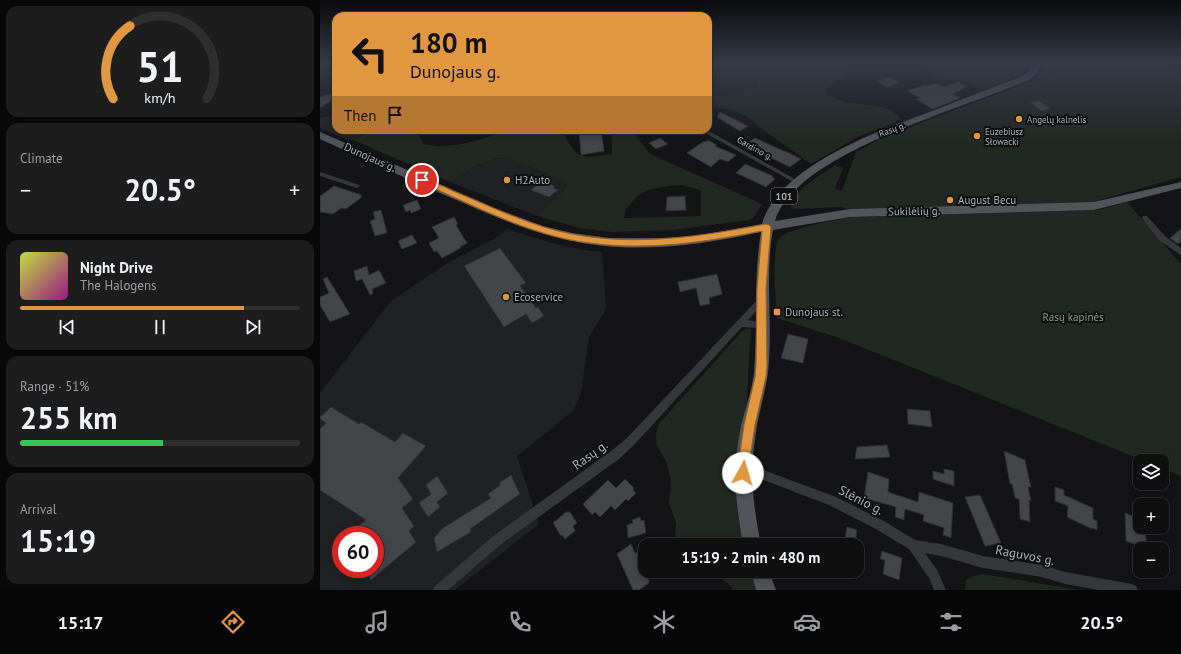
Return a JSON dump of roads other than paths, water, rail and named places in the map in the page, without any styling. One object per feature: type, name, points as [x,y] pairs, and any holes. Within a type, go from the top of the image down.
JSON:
[{"type":"main road","name":"Rasų g.","points":[[766,227],[775,208],[788,190],[832,160],[874,136],[996,90]]},
{"type":"main road","name":"Dunojaus g.","points":[[320,136],[507,217],[571,237],[617,243],[674,242],[704,239],[766,227]]},
{"type":"main road","name":"Sukilėlių g.","points":[[766,227],[824,216],[850,213],[1094,206],[1181,185]]},
{"type":"main road","name":"101","points":[[751,538],[743,490],[743,473],[749,425],[760,377],[762,354],[762,268],[766,227]]},
{"type":"main road","points":[[762,578],[766,590]]},
{"type":"street","name":"Gardino g.","points":[[710,134],[799,182]]},
{"type":"street","points":[[320,174],[357,186]]},
{"type":"street","points":[[1145,218],[1163,239],[1181,252]]},
{"type":"street","name":"Rasų g.","points":[[439,590],[496,541],[615,455],[630,442],[762,300]]},
{"type":"street","points":[[740,323],[762,325]]},
{"type":"street","name":"Slėnio g.","points":[[743,473],[758,473],[832,501],[878,524],[913,545],[933,574],[940,590]]},
{"type":"street","name":"Raguvos g.","points":[[913,545],[941,550],[983,562],[1042,571],[1065,578],[1132,590]]},
{"type":"place","name":"Angelų kalnelis","points":[[1019,119]]},
{"type":"place","name":"Euzebiusz Słowacki","points":[[977,136]]},
{"type":"place","name":"H2Auto","points":[[507,180]]},
{"type":"place","name":"August Becu","points":[[950,200]]},
{"type":"place","name":"Ecoservice","points":[[506,297]]},
{"type":"place","name":"Dunojaus st.","points":[[777,312]]},
{"type":"park label","name":"Rasų kapinės","points":[[1073,317]]}]
